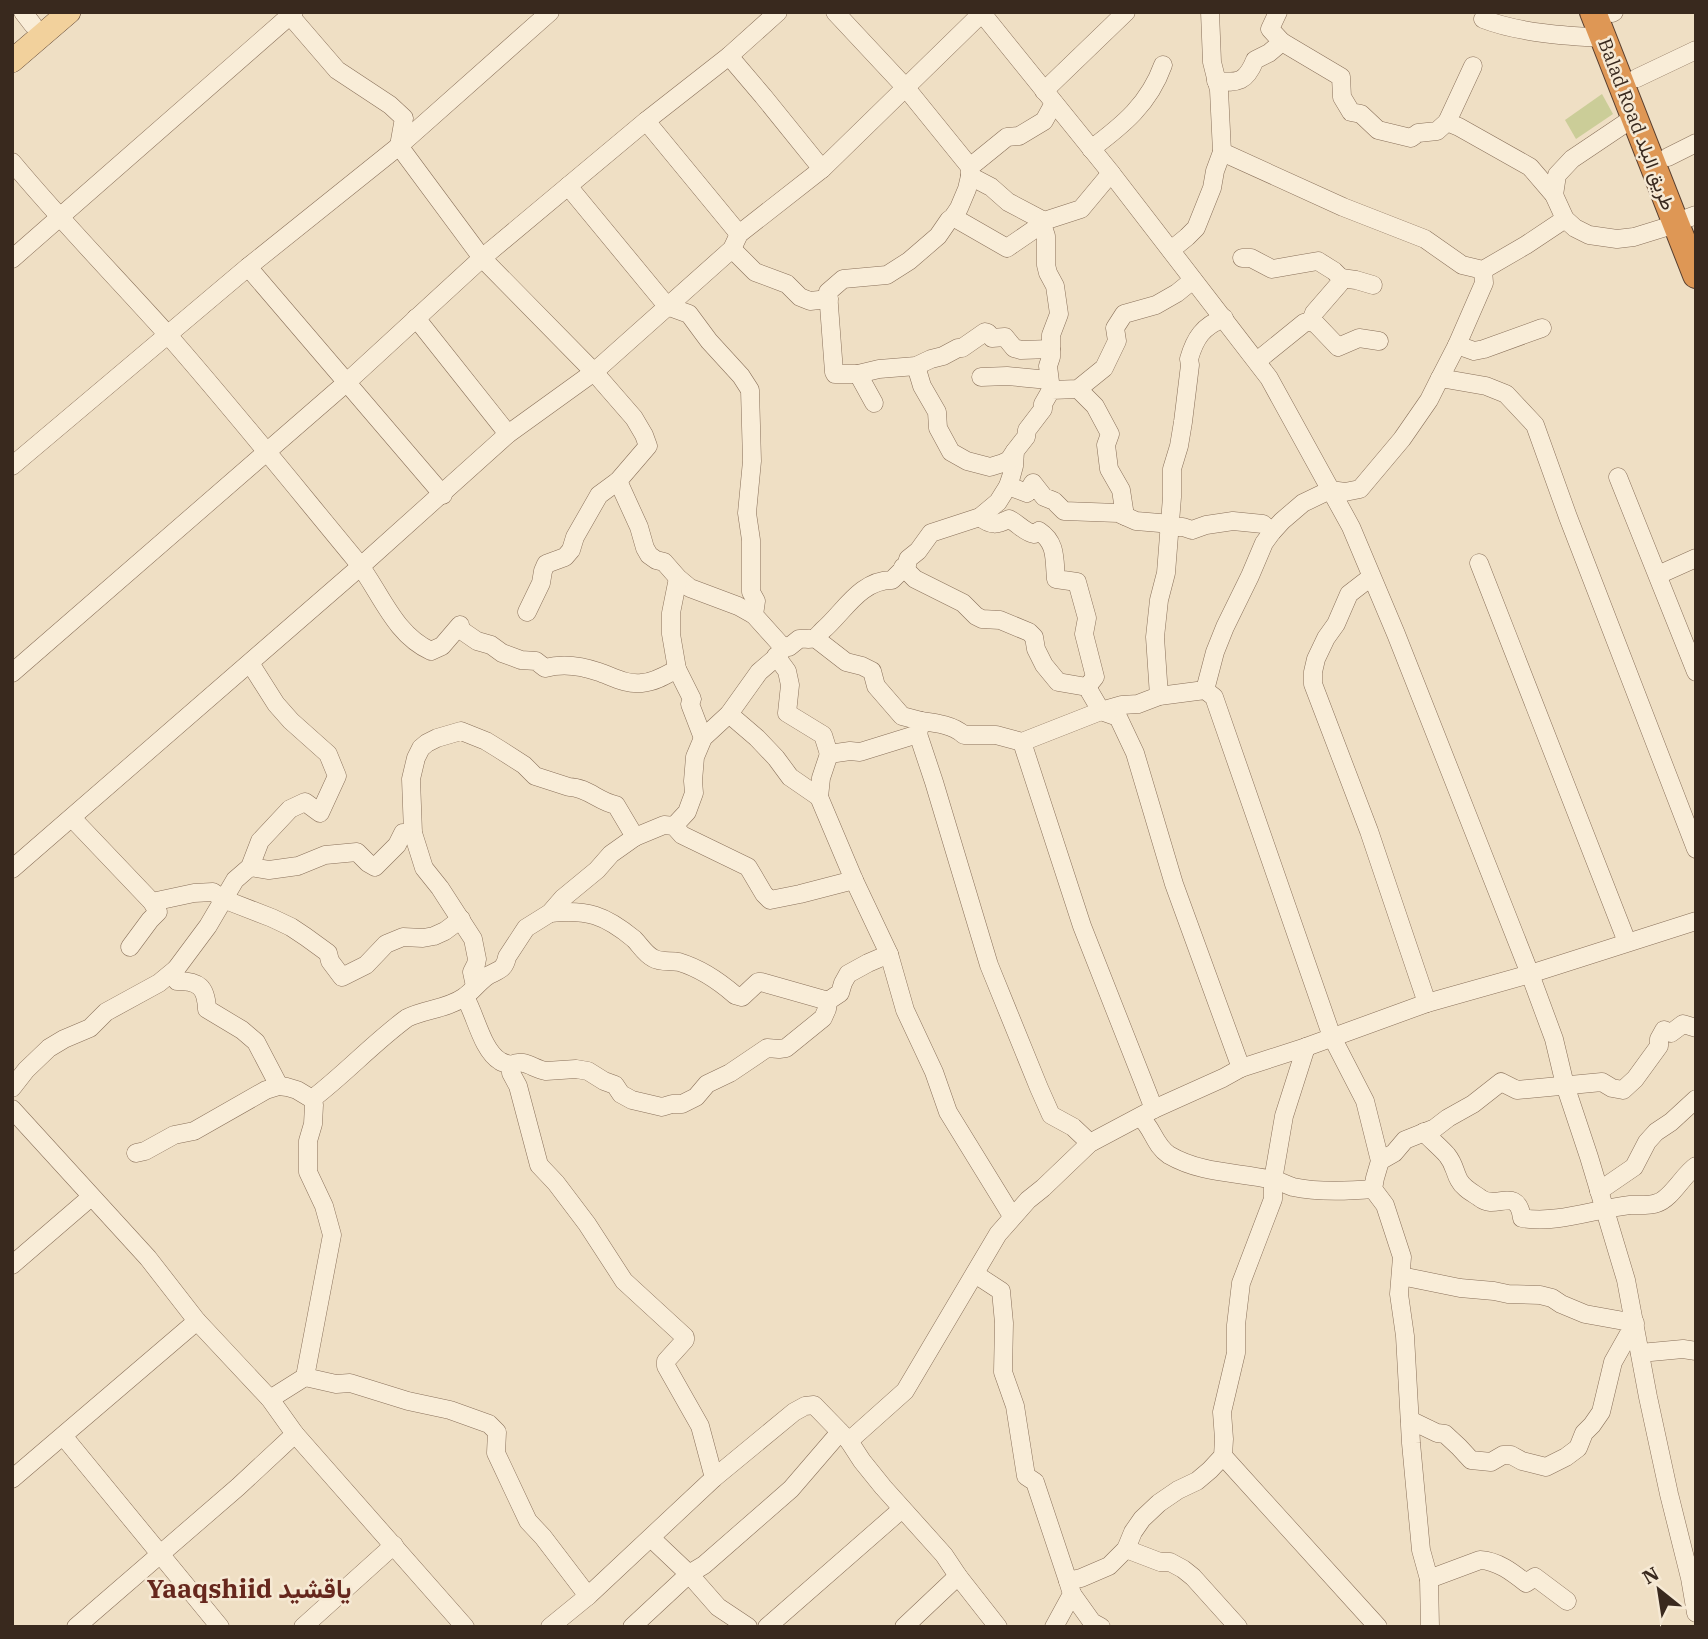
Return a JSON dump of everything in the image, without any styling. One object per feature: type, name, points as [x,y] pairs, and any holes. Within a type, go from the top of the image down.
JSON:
[{"type":"highway","name":"Balad Road طريق البلد","points":[[1593,12],[1633,118],[1689,223]]},
{"type":"highway","name":"Balad Road طريق البلد","points":[[1613,12],[1668,158],[1689,223],[1696,275]]},
{"type":"main road","points":[[12,61],[69,12]]},
{"type":"main road","points":[[12,42],[34,16]]},
{"type":"street","points":[[12,466],[248,267],[399,146],[551,12]]},
{"type":"street","points":[[12,673],[346,383],[482,258],[646,121],[729,56],[778,12]]},
{"type":"street","points":[[835,12],[906,88],[970,171],[1008,202],[1043,223],[1046,236],[1046,265],[1055,286],[1059,314],[1051,335],[1051,357],[1048,366],[1050,385],[1043,409],[1009,460],[990,467],[967,461],[947,448],[938,428],[937,412],[922,386],[916,366]]},
{"type":"street","points":[[1051,349],[1021,350],[1014,348],[1005,337],[992,338],[985,332],[962,348],[916,366],[858,374],[835,374],[828,292],[843,279],[887,275],[939,236],[960,208],[970,171],[1007,137],[1028,132],[1044,121],[1049,97],[1126,12]]},
{"type":"street","points":[[1171,250],[1196,228],[1212,188],[1222,152],[1219,90],[1212,62],[1210,12]]},
{"type":"street","points":[[1278,12],[1270,29],[1282,42],[1341,77],[1342,97],[1351,112],[1361,114],[1378,130],[1411,138],[1418,133],[1437,131],[1447,122],[1473,66]]},
{"type":"street","points":[[12,258],[291,13],[337,70],[390,105],[404,118],[399,146],[482,258],[594,372],[634,418],[647,440],[648,446],[618,481],[598,495],[575,537],[572,550],[565,557],[546,564],[541,583],[527,612]]},
{"type":"street","points":[[12,869],[443,495],[508,434],[594,372],[735,242],[822,169],[982,13],[1111,173],[1269,377],[1351,527],[1396,634],[1554,1039],[1564,1085],[1626,1280],[1696,1612]]},
{"type":"street","points":[[1483,19],[1500,26],[1531,31],[1604,38]]},
{"type":"street","points":[[1216,81],[1241,80],[1250,71],[1255,60],[1282,42]]},
{"type":"street","points":[[1637,78],[1696,50]]},
{"type":"street","points":[[729,56],[822,169]]},
{"type":"street","points":[[1091,149],[1145,101],[1163,65]]},
{"type":"street","points":[[1554,195],[1557,175],[1572,159],[1633,118]]},
{"type":"street","points":[[646,121],[755,272],[787,284],[800,297],[810,301],[829,299]]},
{"type":"street","points":[[1447,122],[1530,167],[1554,195],[1566,219],[1589,236],[1617,239],[1634,237],[1689,223]]},
{"type":"street","points":[[1668,158],[1696,143]]},
{"type":"street","points":[[1222,152],[1343,207],[1425,239],[1462,265],[1483,270],[1566,219]]},
{"type":"street","points":[[12,162],[167,335],[266,451],[361,566],[376,593],[408,636],[419,645],[431,651],[442,646],[460,625],[461,630],[477,641],[521,660],[536,661],[545,668],[558,664],[580,667],[641,684],[677,669]]},
{"type":"street","points":[[953,217],[1007,248],[1043,223],[1081,209],[1111,173]]},
{"type":"street","points":[[568,186],[667,306],[689,314],[750,390],[752,461],[747,513],[751,540],[751,592],[756,601],[754,615]]},
{"type":"street","points":[[1242,258],[1251,258],[1272,269],[1318,261],[1341,278],[1373,285]]},
{"type":"street","points":[[248,267],[443,495]]},
{"type":"street","points":[[1205,690],[1225,626],[1264,543],[1303,503],[1329,490],[1345,492],[1360,489],[1402,439],[1429,400],[1457,345],[1484,283],[1483,270]]},
{"type":"street","points":[[1311,321],[1314,313],[1340,283],[1341,278]]},
{"type":"street","points":[[1078,389],[1104,368],[1109,360],[1117,341],[1115,328],[1124,314],[1156,305],[1193,280]]},
{"type":"street","points":[[416,318],[508,434]]},
{"type":"street","points":[[1159,696],[1155,637],[1159,600],[1166,573],[1172,469],[1184,422],[1185,397],[1190,374],[1191,365],[1188,359],[1197,340],[1210,323],[1224,318]]},
{"type":"street","points":[[1257,361],[1304,323],[1311,321],[1338,347],[1359,338],[1379,341]]},
{"type":"street","points":[[1457,345],[1474,351],[1542,328]]},
{"type":"street","points":[[858,374],[874,403]]},
{"type":"street","points":[[981,377],[1007,376],[1078,389],[1095,406],[1110,434],[1106,445],[1109,469],[1121,490],[1125,516]]},
{"type":"street","points":[[1440,377],[1486,386],[1506,394],[1535,425],[1696,849]]},
{"type":"street","points":[[674,826],[687,812],[694,793],[695,757],[703,738],[729,714],[759,671],[778,651],[799,639],[815,638],[860,592],[882,580],[892,580],[931,533],[980,517],[998,502],[1008,486],[1015,451]]},
{"type":"street","points":[[1618,477],[1696,672]]},
{"type":"street","points":[[618,481],[649,555],[664,562],[690,588],[754,615],[778,651],[790,685],[787,713],[823,735],[830,754],[821,778],[818,797]]},
{"type":"street","points":[[1008,486],[1027,492],[1032,484],[1044,497],[1054,501],[1064,511],[1118,513],[1136,521],[1192,530],[1206,525],[1233,522],[1263,524],[1272,532]]},
{"type":"street","points":[[980,517],[989,524],[999,524],[1009,519],[1019,523],[1027,533],[1034,534],[1039,531],[1048,537],[1055,555],[1056,579],[1077,582],[1087,618],[1084,634],[1095,677],[1087,687]]},
{"type":"street","points":[[1658,575],[1696,558]]},
{"type":"street","points":[[1479,562],[1627,942]]},
{"type":"street","points":[[903,567],[915,579],[963,603],[976,616],[1000,620],[1030,632],[1044,665],[1058,682],[1087,687],[1101,711],[1118,717],[1135,753],[1174,884],[1241,1068]]},
{"type":"street","points":[[1371,577],[1349,594],[1316,659],[1313,684],[1368,831],[1427,1003]]},
{"type":"street","points":[[678,578],[670,626],[677,669],[692,699],[690,704],[703,738]]},
{"type":"street","points":[[815,638],[846,662],[872,671],[876,686],[902,716],[920,727],[989,965],[1039,1088],[1051,1115],[1073,1127],[1090,1143]]},
{"type":"street","points":[[12,1088],[49,1048],[90,1028],[106,1012],[159,983],[176,969],[208,926],[235,880],[250,867],[260,841],[290,809],[305,802],[320,813],[337,776],[328,754],[276,704],[250,663]]},
{"type":"street","points":[[830,754],[860,752],[920,727],[940,724],[958,729],[964,735],[996,734],[1022,742],[1101,711],[1138,704],[1159,696],[1205,690],[1213,697],[1332,1037],[1364,1101],[1380,1161],[1373,1189],[1385,1205],[1402,1258],[1399,1294],[1405,1336],[1420,1550],[1429,1578],[1430,1627]]},
{"type":"street","points":[[729,714],[757,738],[790,777],[818,797],[889,954],[905,1010],[934,1072],[948,1112],[1013,1216]]},
{"type":"street","points":[[635,837],[616,805],[606,803],[573,786],[535,776],[524,765],[477,737],[461,731],[437,738],[421,748],[411,779],[413,834],[424,868],[473,939],[477,958],[470,991],[485,1044],[500,1061],[511,1065],[523,1062],[546,1071],[582,1069],[615,1085],[621,1094],[632,1100],[662,1107],[682,1104],[696,1097],[707,1084],[730,1073],[768,1048],[786,1048],[824,1018],[828,1001],[840,993],[848,974],[889,954]]},
{"type":"street","points":[[1022,742],[1147,1113],[1146,1122],[1156,1144],[1167,1154],[1208,1170],[1273,1180],[1295,1187],[1344,1191],[1373,1189]]},
{"type":"street","points":[[72,817],[152,902],[158,912],[130,947]]},
{"type":"street","points":[[312,1099],[407,1018],[439,1008],[501,970],[526,928],[550,913],[611,854],[635,837],[664,825],[674,826],[682,835],[748,867],[770,900],[854,880]]},
{"type":"street","points":[[250,867],[269,870],[298,866],[325,855],[357,852],[375,867],[397,845],[401,835],[410,832],[413,834]]},
{"type":"street","points":[[152,902],[213,892],[223,899],[291,927],[328,953],[330,961],[342,978],[366,965],[386,944],[403,937],[434,936],[461,919]]},
{"type":"street","points":[[550,913],[572,911],[597,915],[620,928],[653,958],[677,961],[693,967],[735,995],[742,996],[761,982],[828,1001]]},
{"type":"street","points":[[632,1627],[689,1574],[704,1565],[791,1489],[845,1436],[905,1391],[998,1234],[1028,1200],[1090,1143],[1241,1068],[1427,1003],[1530,974],[1696,921]]},
{"type":"street","points":[[176,969],[174,975],[177,981],[188,981],[203,988],[207,996],[207,1009],[242,1030],[256,1042],[279,1086]]},
{"type":"street","points":[[1380,1161],[1394,1153],[1405,1140],[1435,1128],[1501,1082],[1517,1090],[1602,1082],[1623,1090],[1635,1079],[1659,1046],[1664,1030],[1671,1033],[1683,1024],[1696,1028]]},
{"type":"street","points":[[1054,1627],[1070,1587],[1081,1578],[1109,1566],[1126,1549],[1142,1519],[1159,1503],[1197,1481],[1223,1456],[1222,1412],[1236,1353],[1241,1283],[1273,1199],[1273,1180],[1284,1116],[1306,1047]]},
{"type":"street","points":[[511,1065],[510,1073],[517,1086],[538,1165],[556,1183],[587,1224],[624,1281],[685,1336],[685,1340],[666,1361],[666,1366],[700,1426],[714,1478]]},
{"type":"street","points":[[136,1153],[174,1135],[194,1131],[266,1090],[279,1086],[297,1090],[312,1099],[313,1124],[308,1141],[308,1172],[324,1206],[332,1236],[305,1377]]},
{"type":"street","points":[[1599,1191],[1634,1167],[1647,1142],[1656,1132],[1696,1099]]},
{"type":"street","points":[[12,1109],[148,1258],[197,1321],[270,1399],[295,1434],[465,1627]]},
{"type":"street","points":[[1424,1132],[1446,1154],[1455,1167],[1459,1180],[1467,1189],[1486,1202],[1512,1200],[1521,1209],[1522,1218],[1559,1218],[1657,1203],[1668,1196],[1687,1172],[1696,1166]]},
{"type":"street","points":[[12,1265],[91,1197]]},
{"type":"street","points":[[975,1274],[1001,1291],[1004,1323],[1003,1372],[1017,1416],[1026,1476],[1035,1482],[1070,1587],[1092,1622],[1101,1627]]},
{"type":"street","points":[[1401,1276],[1460,1288],[1540,1295],[1585,1314],[1635,1323]]},
{"type":"street","points":[[12,1479],[197,1321]]},
{"type":"street","points":[[1410,1420],[1445,1434],[1471,1460],[1491,1462],[1503,1455],[1511,1455],[1522,1461],[1546,1466],[1555,1464],[1578,1448],[1584,1433],[1601,1412],[1613,1362],[1635,1323]]},
{"type":"street","points":[[1640,1353],[1684,1349],[1696,1351]]},
{"type":"street","points":[[270,1399],[305,1377],[336,1384],[350,1383],[408,1401],[450,1410],[489,1424],[497,1432],[496,1453],[528,1521],[588,1596]]},
{"type":"street","points":[[550,1627],[588,1596],[714,1478],[794,1412],[814,1405],[845,1436],[862,1461],[944,1555],[999,1627]]},
{"type":"street","points":[[83,1624],[159,1554],[238,1488],[295,1434]]},
{"type":"street","points":[[64,1437],[220,1627]]},
{"type":"street","points":[[1223,1456],[1378,1627]]},
{"type":"street","points":[[767,1627],[902,1509]]},
{"type":"street","points":[[650,1538],[689,1574],[718,1608],[748,1627]]},
{"type":"street","points":[[303,1627],[394,1545]]},
{"type":"street","points":[[1126,1549],[1183,1569],[1237,1627]]},
{"type":"street","points":[[1429,1578],[1480,1560],[1488,1560],[1508,1569],[1526,1583],[1535,1577],[1567,1601]]},
{"type":"street","points":[[904,1627],[958,1576]]},
{"type":"green space","points":[[1602,94],[1613,114],[1576,139],[1565,120]]},
{"type":"district","name":"Yaaqshiid ياقشيد","points":[[249,1589]]}]
